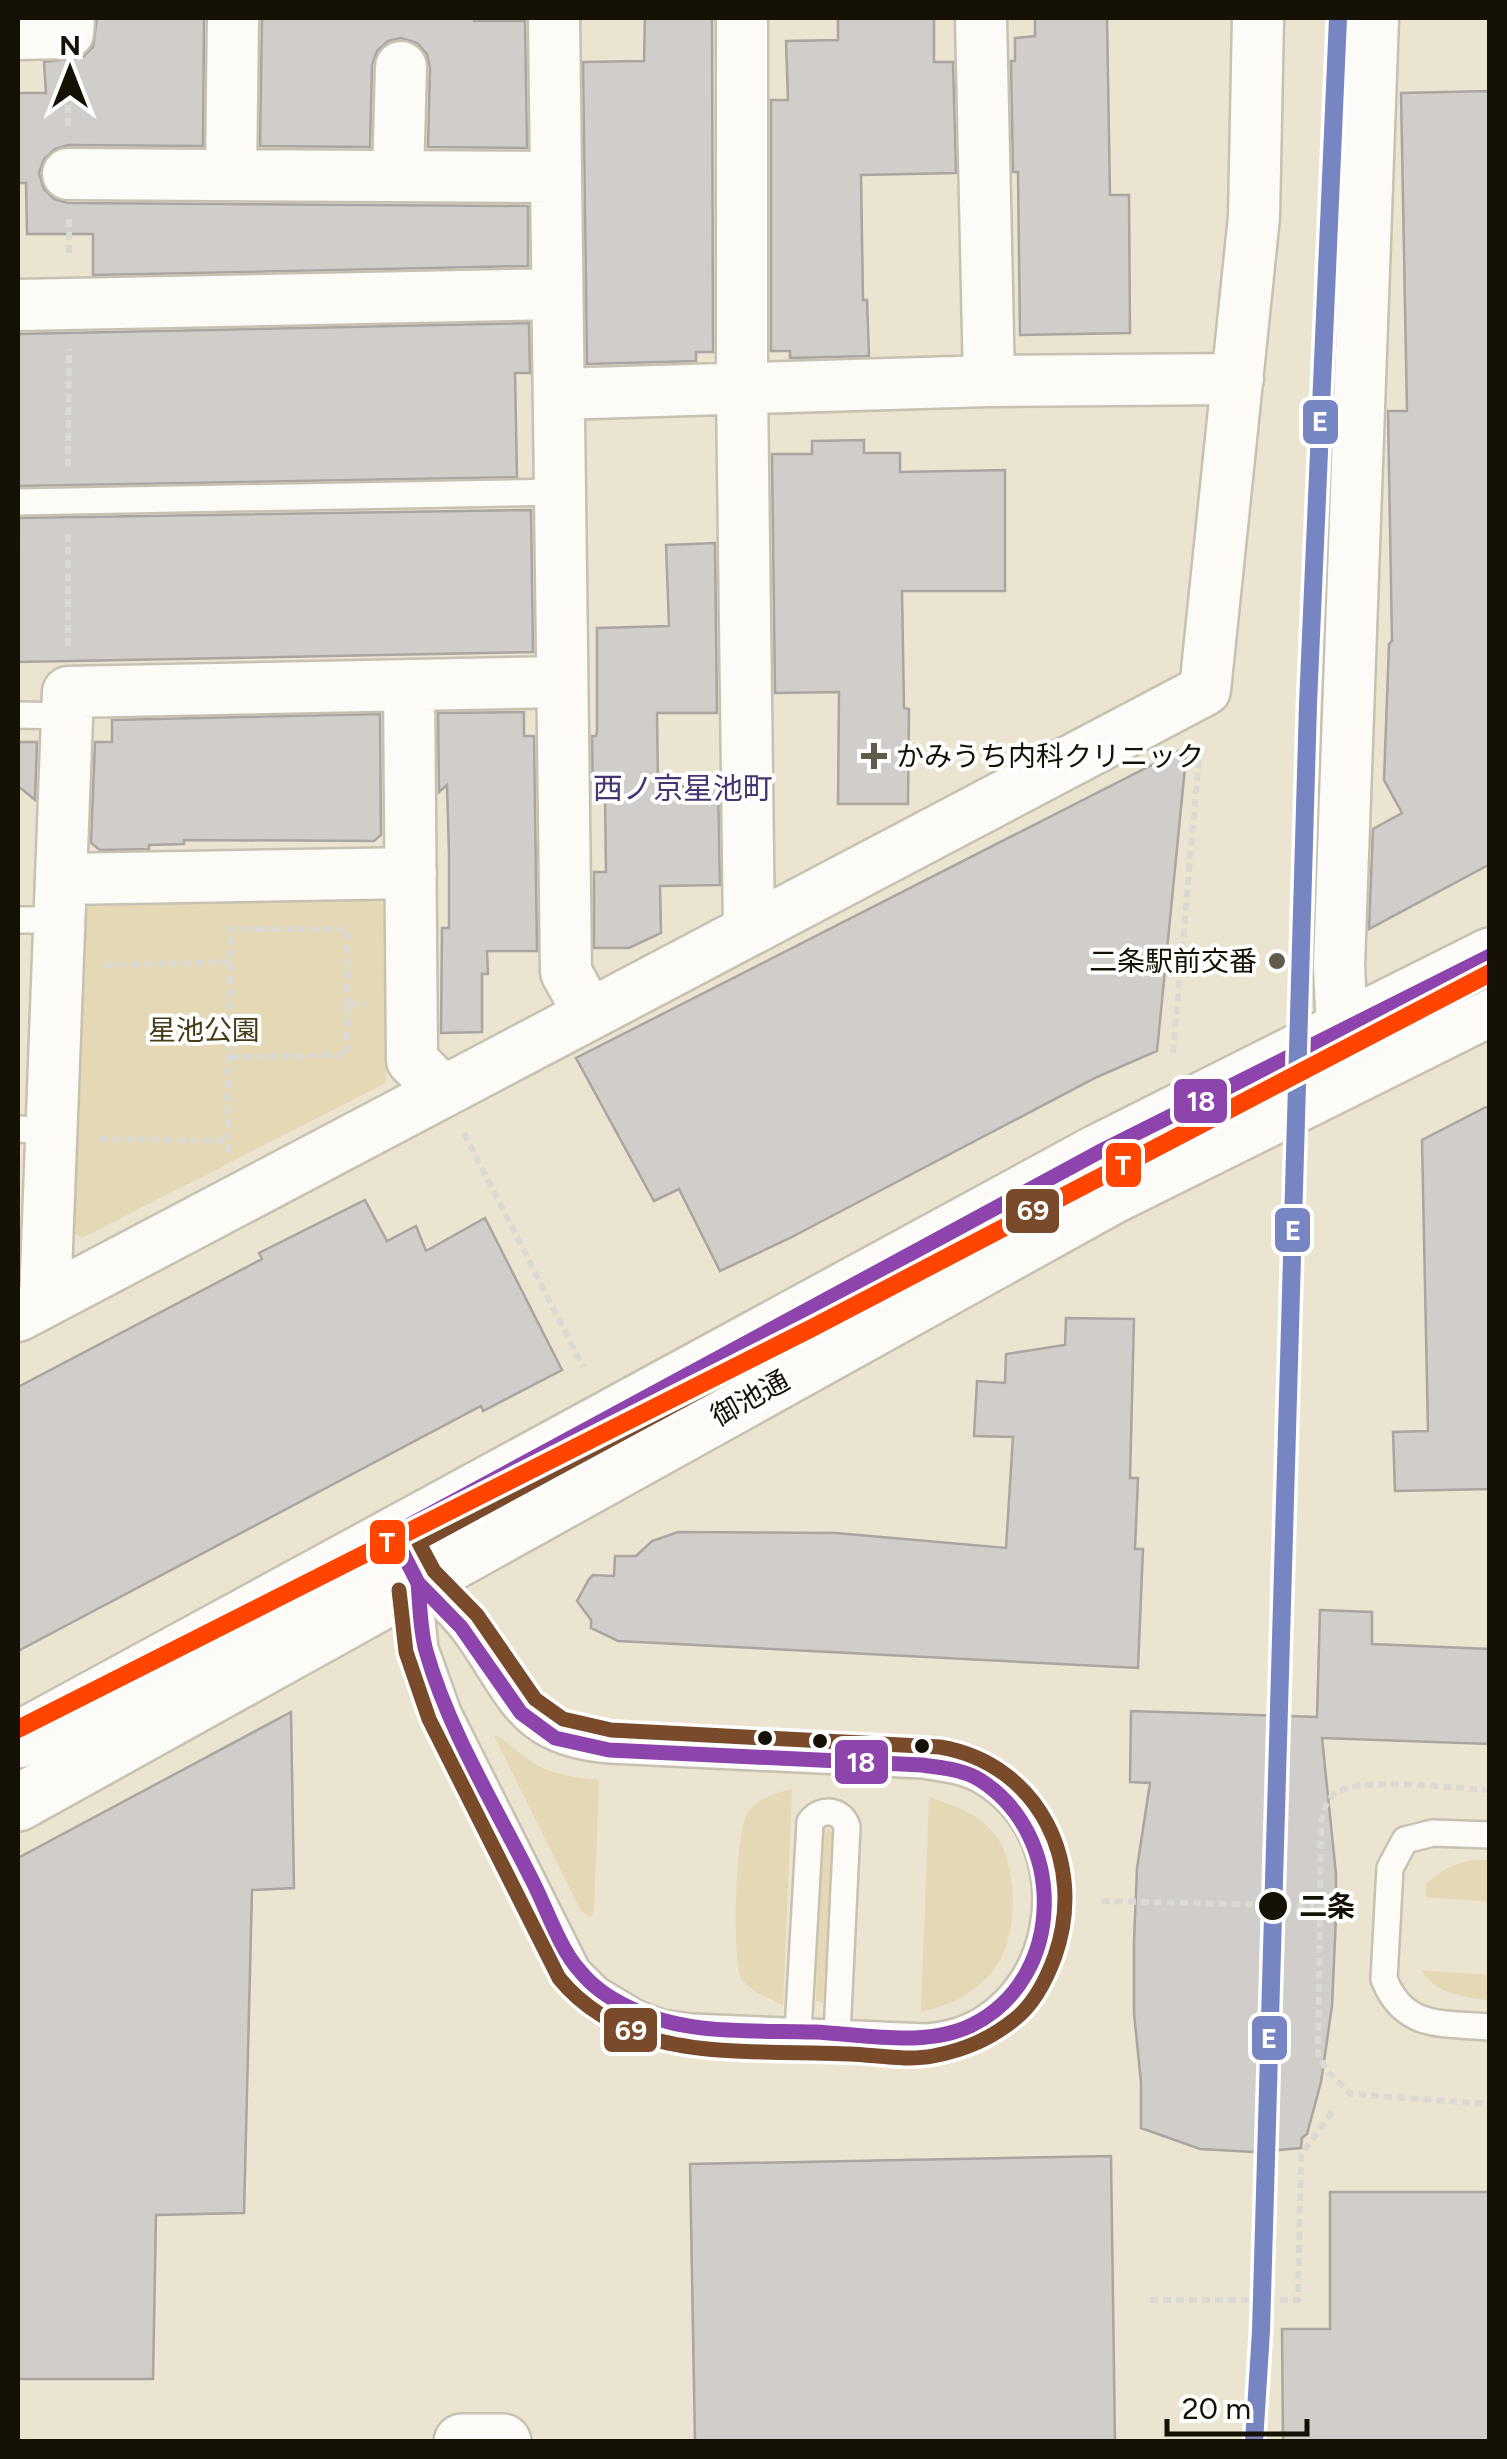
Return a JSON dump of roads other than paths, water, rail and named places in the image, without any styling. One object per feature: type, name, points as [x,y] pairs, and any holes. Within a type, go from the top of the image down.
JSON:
[{"type":"street","points":[[231,175],[233,18]]},
{"type":"street","points":[[554,18],[566,972],[589,1014]]},
{"type":"street","points":[[742,18],[742,389],[750,930]]},
{"type":"street","points":[[981,18],[989,381]]},
{"type":"street","points":[[562,682],[409,685],[68,704],[35,1130],[32,1309],[1205,690],[1254,217],[1258,18]]},
{"type":"street","points":[[1342,1030],[1338,964],[1373,18]]},
{"type":"street","points":[[18,34],[69,25]]},
{"type":"street","points":[[398,176],[401,67]]},
{"type":"street","points":[[68,174],[556,177]]},
{"type":"street","points":[[18,305],[557,294]]},
{"type":"street","points":[[558,394],[989,381],[1238,379]]},
{"type":"street","points":[[409,685],[412,1060],[443,1092]]},
{"type":"street","points":[[50,921],[259,875],[410,873]]},
{"type":"street","name":"御池通","points":[[18,1740],[1099,1152],[1490,956]]},
{"type":"street","name":"御池通","points":[[18,1803],[1110,1196],[1490,1008]]},
{"type":"street","points":[[393,1534],[418,1583]]},
{"type":"street","points":[[462,2442],[503,2442]]},
{"type":"lane","points":[[18,502],[560,492]]},
{"type":"lane","points":[[18,715],[68,704]]},
{"type":"lane","points":[[418,1583],[465,1632],[512,1706],[531,1726],[567,1744],[609,1750],[946,1768],[981,1781],[1011,1806],[1034,1841],[1046,1891],[1040,1944],[1026,1977],[988,2016],[950,2035],[837,2034],[662,2023],[614,2002],[577,1969],[448,1712],[425,1648],[418,1583]]},
{"type":"lane","points":[[798,2032],[810,1822],[822,1812],[836,1812],[847,1827],[837,2034]]},
{"type":"lane","points":[[1490,1835],[1416,1835],[1405,1840],[1390,1868],[1384,1979],[1398,2004],[1423,2021],[1490,2027]]},
{"type":"place","name":"かみうち内科クリニック","points":[[874,756]]},
{"type":"place","name":"二条駅前交番","points":[[1277,961]]},
{"type":"place","name":"二条","points":[[1273,1906]]},
{"type":"district","name":"西ノ京星池町","points":[[683,788]]},
{"type":"park label","name":"星池公園","points":[[204,1030]]}]
